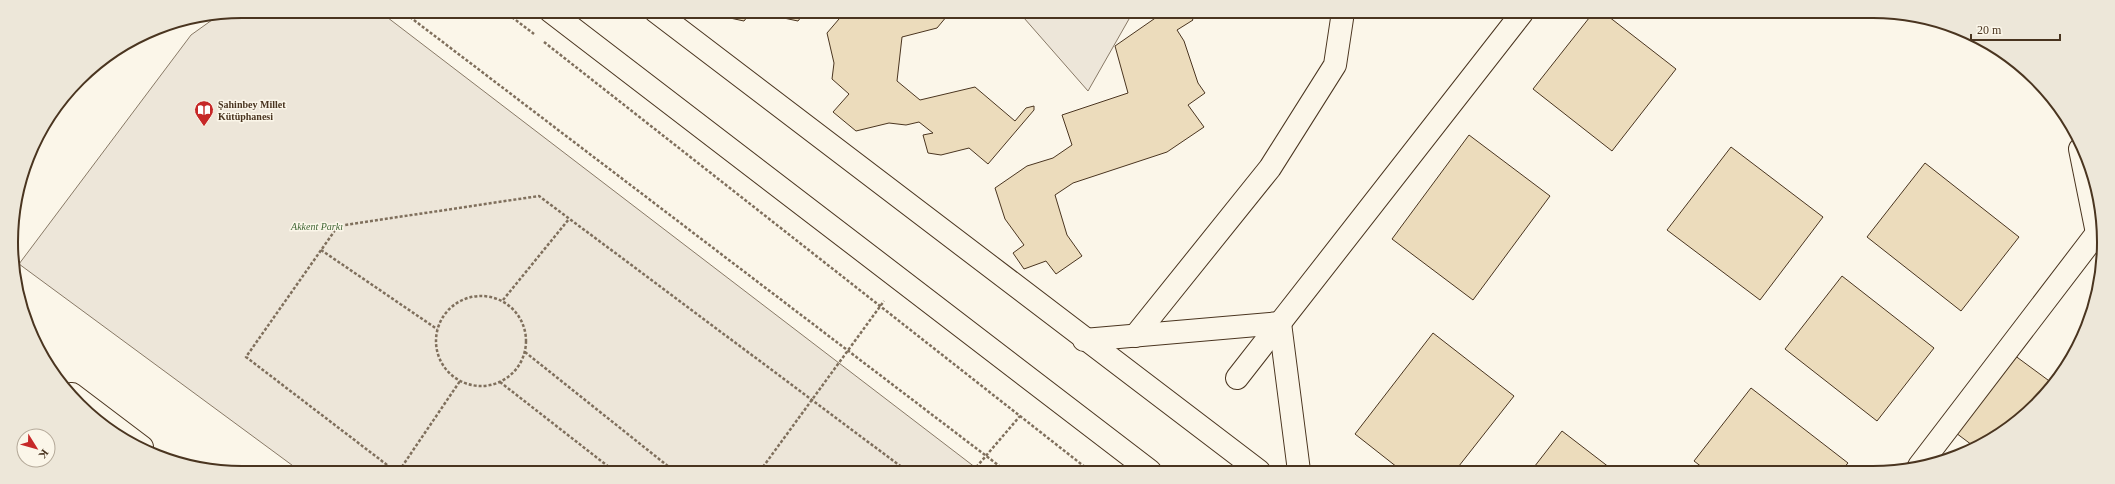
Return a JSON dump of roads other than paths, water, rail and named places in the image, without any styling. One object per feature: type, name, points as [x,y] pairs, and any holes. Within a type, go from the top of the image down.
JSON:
[{"type":"street","points":[[559,18],[1143,466]]},
{"type":"street","points":[[663,18],[1084,340],[1252,466]]},
{"type":"street","points":[[1135,336],[1270,168],[1335,65],[1342,18]]},
{"type":"street","points":[[1237,378],[1517,18]]},
{"type":"street","points":[[2084,166],[2097,228]]},
{"type":"street","points":[[1923,460],[2097,234]]},
{"type":"street","points":[[1084,340],[1280,323]]},
{"type":"street","points":[[1280,323],[1298,466]]},
{"type":"place","name":"Şahinbey Millet Kütüphanesi","points":[[204,127]]},
{"type":"park label","name":"Akkent Parkı","points":[[317,226]]}]
